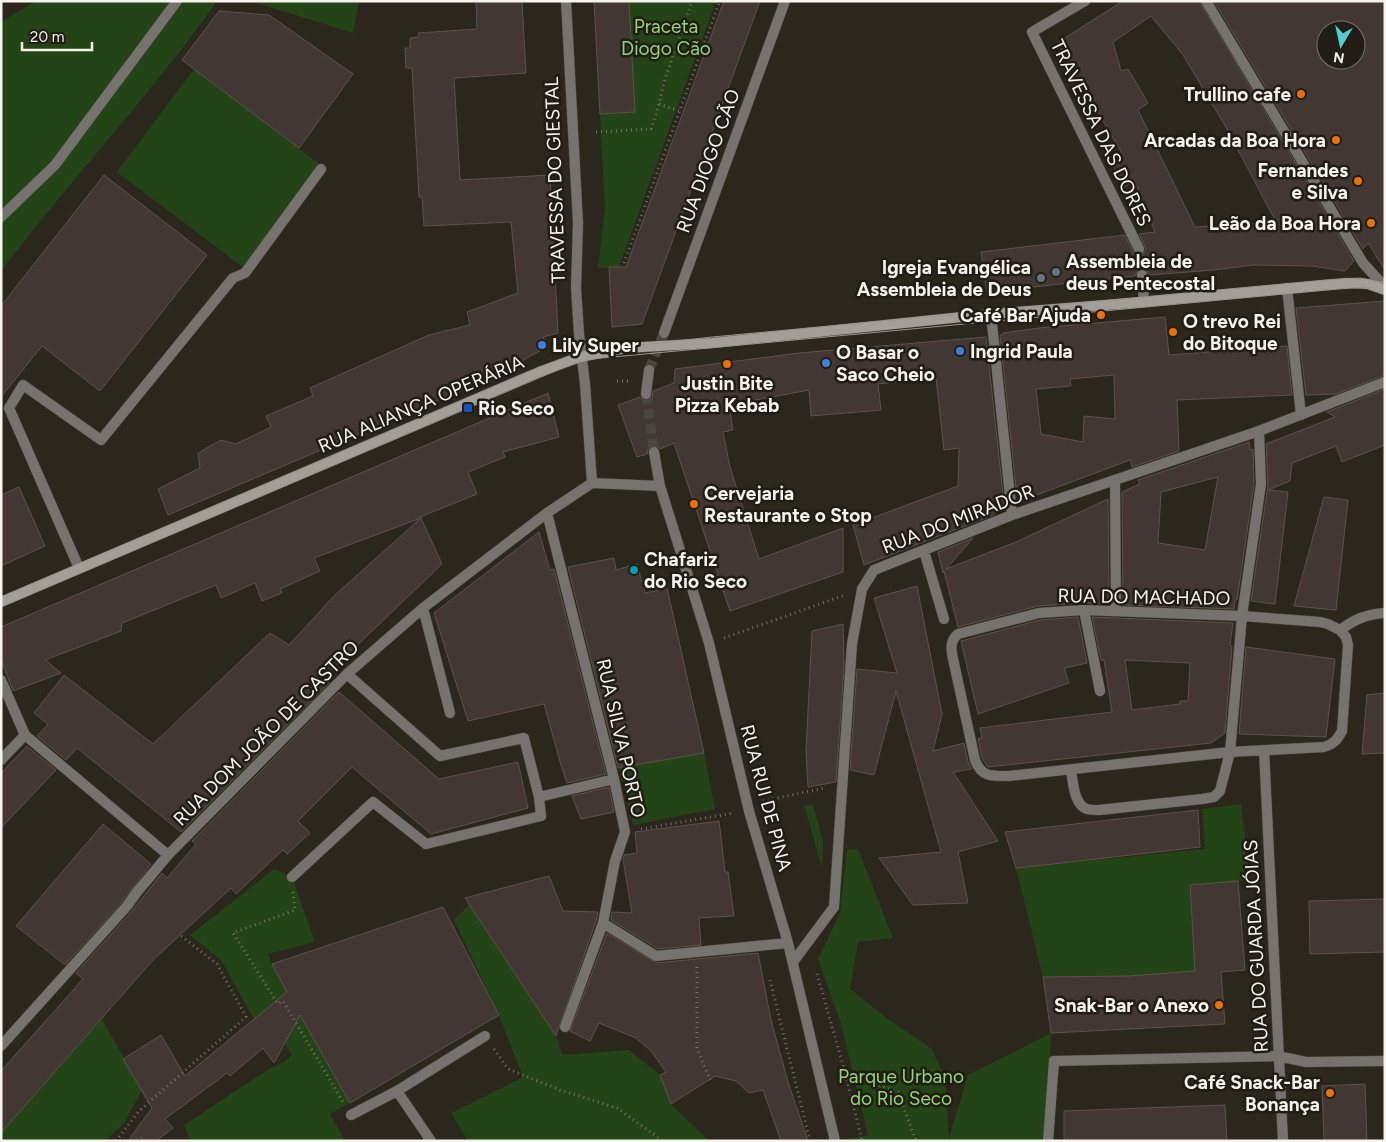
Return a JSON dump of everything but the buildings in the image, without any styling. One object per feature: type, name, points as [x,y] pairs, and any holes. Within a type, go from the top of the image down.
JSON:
[{"type":"street","points":[[1,217],[55,165],[177,1]]},
{"type":"street","name":"TRAVESSA DO GIESTAL","points":[[566,1],[578,223],[576,288],[580,357],[585,384],[592,483]]},
{"type":"street","name":"RUA DIOGO CÃO","points":[[664,332],[785,1]]},
{"type":"street","name":"TRAVESSA DAS DORES","points":[[1085,1],[1032,32],[1139,249]]},
{"type":"street","points":[[1206,1],[1363,263],[1385,289]]},
{"type":"street","points":[[80,568],[9,408],[23,385],[101,440],[233,278],[245,273],[322,169]]},
{"type":"street","points":[[1142,275],[1144,302]]},
{"type":"street","name":"RUA ALIANÇA OPERÁRIA","points":[[1,602],[539,372],[580,357],[626,348],[712,343],[991,314],[1347,283],[1368,284],[1385,289]]},
{"type":"street","points":[[1288,288],[1300,415]]},
{"type":"street","points":[[991,314],[1012,515]]},
{"type":"street","points":[[646,394],[649,370]]},
{"type":"street","name":"RUA DO MIRADOR","points":[[792,962],[834,907],[852,644],[862,588],[874,570],[1012,515],[1259,431],[1385,382]]},
{"type":"street","points":[[1259,431],[1261,484],[1242,616],[1230,752],[1220,791],[1214,797],[1202,799],[1099,810],[1087,809],[1077,800],[1071,770],[1230,752],[1332,745],[1338,740],[1342,731],[1348,645],[1346,637],[1340,630],[1358,618],[1385,613]]},
{"type":"street","name":"RUA RUI DE PINA","points":[[654,452],[660,486],[709,643],[748,808],[788,943],[835,1141]]},
{"type":"street","points":[[1115,480],[1116,611]]},
{"type":"street","points":[[592,483],[660,486]]},
{"type":"street","name":"RUA DOM JOÃO DE CASTRO","points":[[1,1046],[126,906],[168,855],[347,674],[423,608],[547,513],[592,483]]},
{"type":"street","name":"RUA SILVA PORTO","points":[[547,513],[614,779],[625,832],[615,861],[603,923],[565,1027]]},
{"type":"street","points":[[924,550],[944,619]]},
{"type":"street","points":[[423,608],[450,713]]},
{"type":"street","points":[[1084,610],[1100,691]]},
{"type":"street","name":"RUA DO MACHADO","points":[[1071,770],[996,776],[985,774],[978,768],[952,654],[952,642],[958,634],[1039,613],[1084,610],[1242,616],[1320,622],[1340,630]]},
{"type":"street","points":[[292,877],[374,802],[426,844],[541,816],[539,797],[524,738],[440,756],[347,674]]},
{"type":"street","points":[[1,680],[25,735],[168,855]]},
{"type":"street","points":[[1,760],[25,735]]},
{"type":"street","name":"RUA DO GUARDA JÓIAS","points":[[1264,750],[1283,1141]]},
{"type":"street","points":[[539,797],[614,779]]},
{"type":"street","points":[[603,923],[656,956],[788,943]]},
{"type":"street","points":[[351,1115],[397,1091],[485,1036]]},
{"type":"street","points":[[1048,1141],[1054,1061],[1278,1056],[1306,1062],[1385,1061]]},
{"type":"street","points":[[397,1091],[431,1141]]},
{"type":"path","points":[[596,132],[650,129],[660,104],[664,82],[692,1]]},
{"type":"path","points":[[624,263],[719,3],[714,1]]},
{"type":"path","points":[[660,104],[679,111]]},
{"type":"path","points":[[709,643],[748,631],[862,588]]},
{"type":"path","points":[[625,832],[748,808],[843,784]]},
{"type":"path","points":[[294,910],[233,933],[278,1004],[283,1001],[351,1115]]},
{"type":"path","points":[[116,1141],[139,1111],[246,1017],[217,964],[180,935]]},
{"type":"path","points":[[697,951],[697,1048],[710,1080]]},
{"type":"path","points":[[817,974],[845,1072],[862,1141]]},
{"type":"path","points":[[770,980],[810,1141]]},
{"type":"path","points":[[485,1036],[508,1069],[560,1090],[617,1108],[663,1141]]},
{"type":"path","points":[[845,1072],[898,1092],[916,1141]]},
{"type":"green space","points":[[36,1],[217,1],[165,70],[1,271],[1,22]]},
{"type":"green space","points":[[250,1],[359,1],[353,33]]},
{"type":"green space","name":"Praceta Diogo Cão","points":[[629,1],[716,1],[619,267],[598,268],[605,209],[600,114],[635,112]]},
{"type":"green space","points":[[194,69],[325,168],[248,271],[117,172]]},
{"type":"green space","points":[[704,753],[715,809],[633,825],[619,768]]},
{"type":"green space","points":[[1241,804],[1250,880],[1190,885],[1196,972],[1129,976],[1043,977],[1016,868],[1205,849],[1202,809]]},
{"type":"green space","points":[[804,805],[813,805],[823,841],[822,868]]},
{"type":"green space","name":"Parque Urbano do Rio Seco","points":[[858,849],[893,938],[858,942],[850,989],[888,1019],[932,1049],[945,1078],[949,1138],[968,1075],[1051,1033],[1047,1141],[837,1141],[868,1135],[842,1027],[818,959],[840,913],[847,850]]},
{"type":"green space","points":[[274,869],[292,877],[315,942],[268,954],[273,967],[350,1103],[330,1114],[345,1141],[191,1141],[184,1125],[269,1069],[284,1062],[292,1055],[264,1011],[254,1019],[221,960],[190,935]]},
{"type":"green space","points":[[470,897],[492,940],[556,1036],[562,1055],[629,1050],[660,1075],[671,1104],[709,1141],[468,1141],[451,1113],[523,1077],[499,1015],[454,920],[469,905]]},
{"type":"green space","points":[[102,1019],[142,1090],[125,1122],[105,1141],[1,1141],[1,1133]]},
{"type":"tunnel","points":[[1139,249],[1142,275]]},
{"type":"tunnel","points":[[649,370],[664,333]]},
{"type":"tunnel","points":[[646,394],[654,452]]},
{"type":"tram line","points":[[1,597],[531,371],[580,352],[712,337],[1326,280],[1360,278],[1385,283]]},
{"type":"tram line","points":[[1,607],[581,360],[1363,287],[1385,294]]},
{"type":"place","name":"Trullino cafe","points":[[1301,94]]},
{"type":"place","name":"Arcadas da Boa Hora","points":[[1336,140]]},
{"type":"place","name":"Fernandes e Silva","points":[[1358,181]]},
{"type":"place","name":"Leão da Boa Hora","points":[[1371,223]]},
{"type":"place","name":"Assembleia de deus Pentecostal","points":[[1056,272]]},
{"type":"place","name":"Igreja Evangélica Assembleia de Deus","points":[[1041,278]]},
{"type":"place","name":"Café Bar Ajuda","points":[[1101,315]]},
{"type":"place","name":"O trevo Rei do Bitoque","points":[[1173,332]]},
{"type":"place","name":"Lily Super","points":[[542,345]]},
{"type":"place","name":"Ingrid Paula","points":[[960,351]]},
{"type":"place","name":"O Basar o Saco Cheio","points":[[826,363]]},
{"type":"place","name":"Justin Bite Pizza Kebab","points":[[727,364]]},
{"type":"place","name":"Rio Seco","points":[[468,408]]},
{"type":"place","name":"Cervejaria Restaurante o Stop","points":[[694,504]]},
{"type":"place","name":"Chafariz do Rio Seco","points":[[634,570]]},
{"type":"place","name":"Snak-Bar o Anexo","points":[[1219,1005]]},
{"type":"place","name":"Café Snack-Bar Bonança","points":[[1330,1093]]}]
